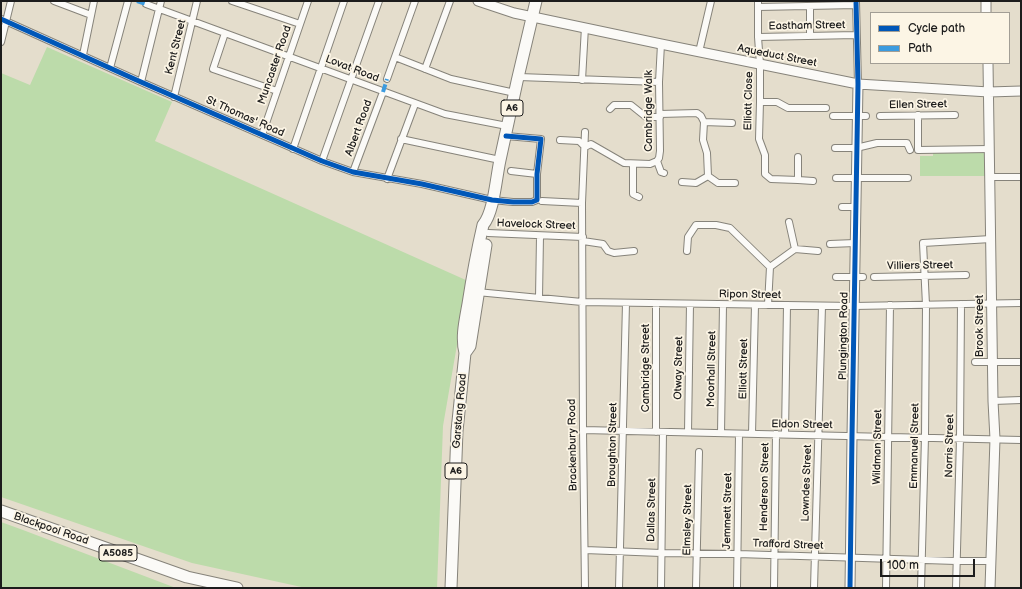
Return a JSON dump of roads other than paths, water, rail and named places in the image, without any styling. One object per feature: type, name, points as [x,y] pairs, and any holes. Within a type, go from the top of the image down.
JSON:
[{"type":"highway","name":"A6","points":[[532,16],[536,1]]},
{"type":"highway","name":"Garstang Road","points":[[451,588],[457,431],[465,353],[470,346],[474,291],[483,225],[487,220],[492,200],[532,16]]},
{"type":"highway","name":"Garstang Road","points":[[474,291],[488,233],[489,226],[487,220]]},
{"type":"highway","name":"Blackpool Road","points":[[1,511],[187,578],[237,588]]},
{"type":"street","points":[[1,42],[3,20],[11,1]]},
{"type":"street","points":[[54,1],[91,16]]},
{"type":"street","points":[[82,55],[94,1]]},
{"type":"street","points":[[110,68],[128,1]]},
{"type":"street","points":[[141,82],[161,1]]},
{"type":"street","name":"Kent Street","points":[[174,97],[197,1]]},
{"type":"street","points":[[232,1],[300,24]]},
{"type":"street","name":"Muncaster Road","points":[[262,135],[288,55],[308,1]]},
{"type":"street","points":[[293,149],[344,1]]},
{"type":"street","points":[[322,161],[379,1]]},
{"type":"street","points":[[387,79],[415,1]]},
{"type":"street","points":[[425,69],[450,1]]},
{"type":"street","name":"Aqueduct Street","points":[[478,1],[514,13],[858,84],[989,92],[1021,91]]},
{"type":"street","points":[[699,52],[711,1]]},
{"type":"street","points":[[986,1],[986,12]]},
{"type":"street","points":[[760,64],[758,4],[810,6],[856,3],[858,84]]},
{"type":"street","name":"Lovat Road","points":[[146,4],[225,34],[288,55],[444,114],[541,139],[537,174]]},
{"type":"street","points":[[810,6],[810,36]]},
{"type":"street","name":"St Thomas' Road","points":[[3,20],[293,149],[353,172],[422,184],[492,200],[513,202],[532,202],[540,200],[582,203]]},
{"type":"street","points":[[582,80],[586,27]]},
{"type":"street","points":[[225,34],[213,69],[277,91]]},
{"type":"street","name":"Eastham Street","points":[[758,37],[856,36]]},
{"type":"street","name":"Cambridge Walk","points":[[661,44],[659,82],[660,151],[657,161],[661,172],[664,173]]},
{"type":"street","points":[[395,57],[450,79],[515,93]]},
{"type":"street","name":"Elliott Close","points":[[760,64],[759,139],[765,155],[765,174],[771,179],[813,181]]},
{"type":"street","name":"Brook Street","points":[[988,64],[992,362],[995,440],[990,588]]},
{"type":"street","points":[[519,77],[659,82]]},
{"type":"street","name":"Plungington Road","points":[[850,588],[854,306],[859,277],[855,243],[856,148],[862,116],[858,84]]},
{"type":"street","name":"Albert Road","points":[[353,172],[383,92]]},
{"type":"street","points":[[760,102],[777,102],[788,108],[826,108]]},
{"type":"street","points":[[387,179],[415,104]]},
{"type":"street","points":[[610,109],[614,105],[630,105],[646,117],[697,113],[701,116],[704,122],[703,140],[707,152],[708,176]]},
{"type":"street","points":[[918,115],[918,150],[990,149]]},
{"type":"street","name":"Ellen Street","points":[[880,116],[955,115]]},
{"type":"street","points":[[833,116],[862,116]]},
{"type":"street","points":[[704,122],[732,123]]},
{"type":"street","name":"Brackenbury Road","points":[[585,132],[582,203],[585,588]]},
{"type":"street","points":[[401,139],[500,160]]},
{"type":"street","points":[[560,140],[579,141],[585,147],[590,144],[624,163],[650,164],[657,161]]},
{"type":"street","points":[[835,148],[856,148],[877,143],[907,143],[910,150]]},
{"type":"street","points":[[798,158],[798,180]]},
{"type":"street","points":[[633,164],[633,194],[639,197]]},
{"type":"street","points":[[511,171],[537,174],[540,200]]},
{"type":"street","points":[[682,182],[696,183],[708,176]]},
{"type":"street","points":[[708,176],[718,183],[735,183]]},
{"type":"street","points":[[990,177],[1021,177]]},
{"type":"street","points":[[836,178],[908,178]]},
{"type":"street","points":[[552,194],[552,202]]},
{"type":"street","points":[[842,206],[856,207]]},
{"type":"street","points":[[790,222],[795,249]]},
{"type":"street","points":[[687,251],[688,237],[696,225],[716,225],[730,228],[770,267],[768,305]]},
{"type":"street","name":"Havelock Street","points":[[488,233],[583,239],[602,244],[614,253],[634,251]]},
{"type":"street","points":[[539,298],[540,236]]},
{"type":"street","points":[[926,305],[926,276],[923,243],[991,239]]},
{"type":"street","points":[[830,244],[855,243]]},
{"type":"street","points":[[770,267],[795,249],[818,251]]},
{"type":"street","name":"Villiers Street","points":[[874,277],[966,275]]},
{"type":"street","points":[[836,277],[859,277]]},
{"type":"street","name":"Ripon Street","points":[[474,291],[582,302],[656,304],[854,306],[1021,303]]},
{"type":"street","name":"Broughton Street","points":[[619,588],[626,303]]},
{"type":"street","name":"Cambridge Street","points":[[656,304],[656,432]]},
{"type":"street","name":"Otway Street","points":[[688,432],[690,304]]},
{"type":"street","name":"Norris Street","points":[[956,588],[960,438],[961,304]]},
{"type":"street","name":"Moorhall Street","points":[[721,433],[723,305]]},
{"type":"street","name":"Elliott Street","points":[[752,434],[755,305]]},
{"type":"street","name":"Henderson Street","points":[[785,434],[787,305]]},
{"type":"street","name":"Wildman Street","points":[[886,588],[888,559],[890,305]]},
{"type":"street","name":"Emmanuel Street","points":[[921,588],[925,437],[926,305]]},
{"type":"street","name":"Lowndes Street","points":[[814,588],[822,306]]},
{"type":"street","points":[[975,362],[1021,362]]},
{"type":"street","points":[[993,401],[1021,400]]},
{"type":"street","name":"Eldon Street","points":[[583,430],[1021,440]]},
{"type":"street","name":"Dallas Street","points":[[661,588],[663,432]]},
{"type":"street","name":"Jemmett Street","points":[[737,588],[739,434]]},
{"type":"street","name":"Henderson Street","points":[[774,588],[776,434]]},
{"type":"street","name":"Elmsley Street","points":[[696,588],[700,452]]},
{"type":"street","name":"Trafford Street","points":[[585,550],[991,561]]}]
